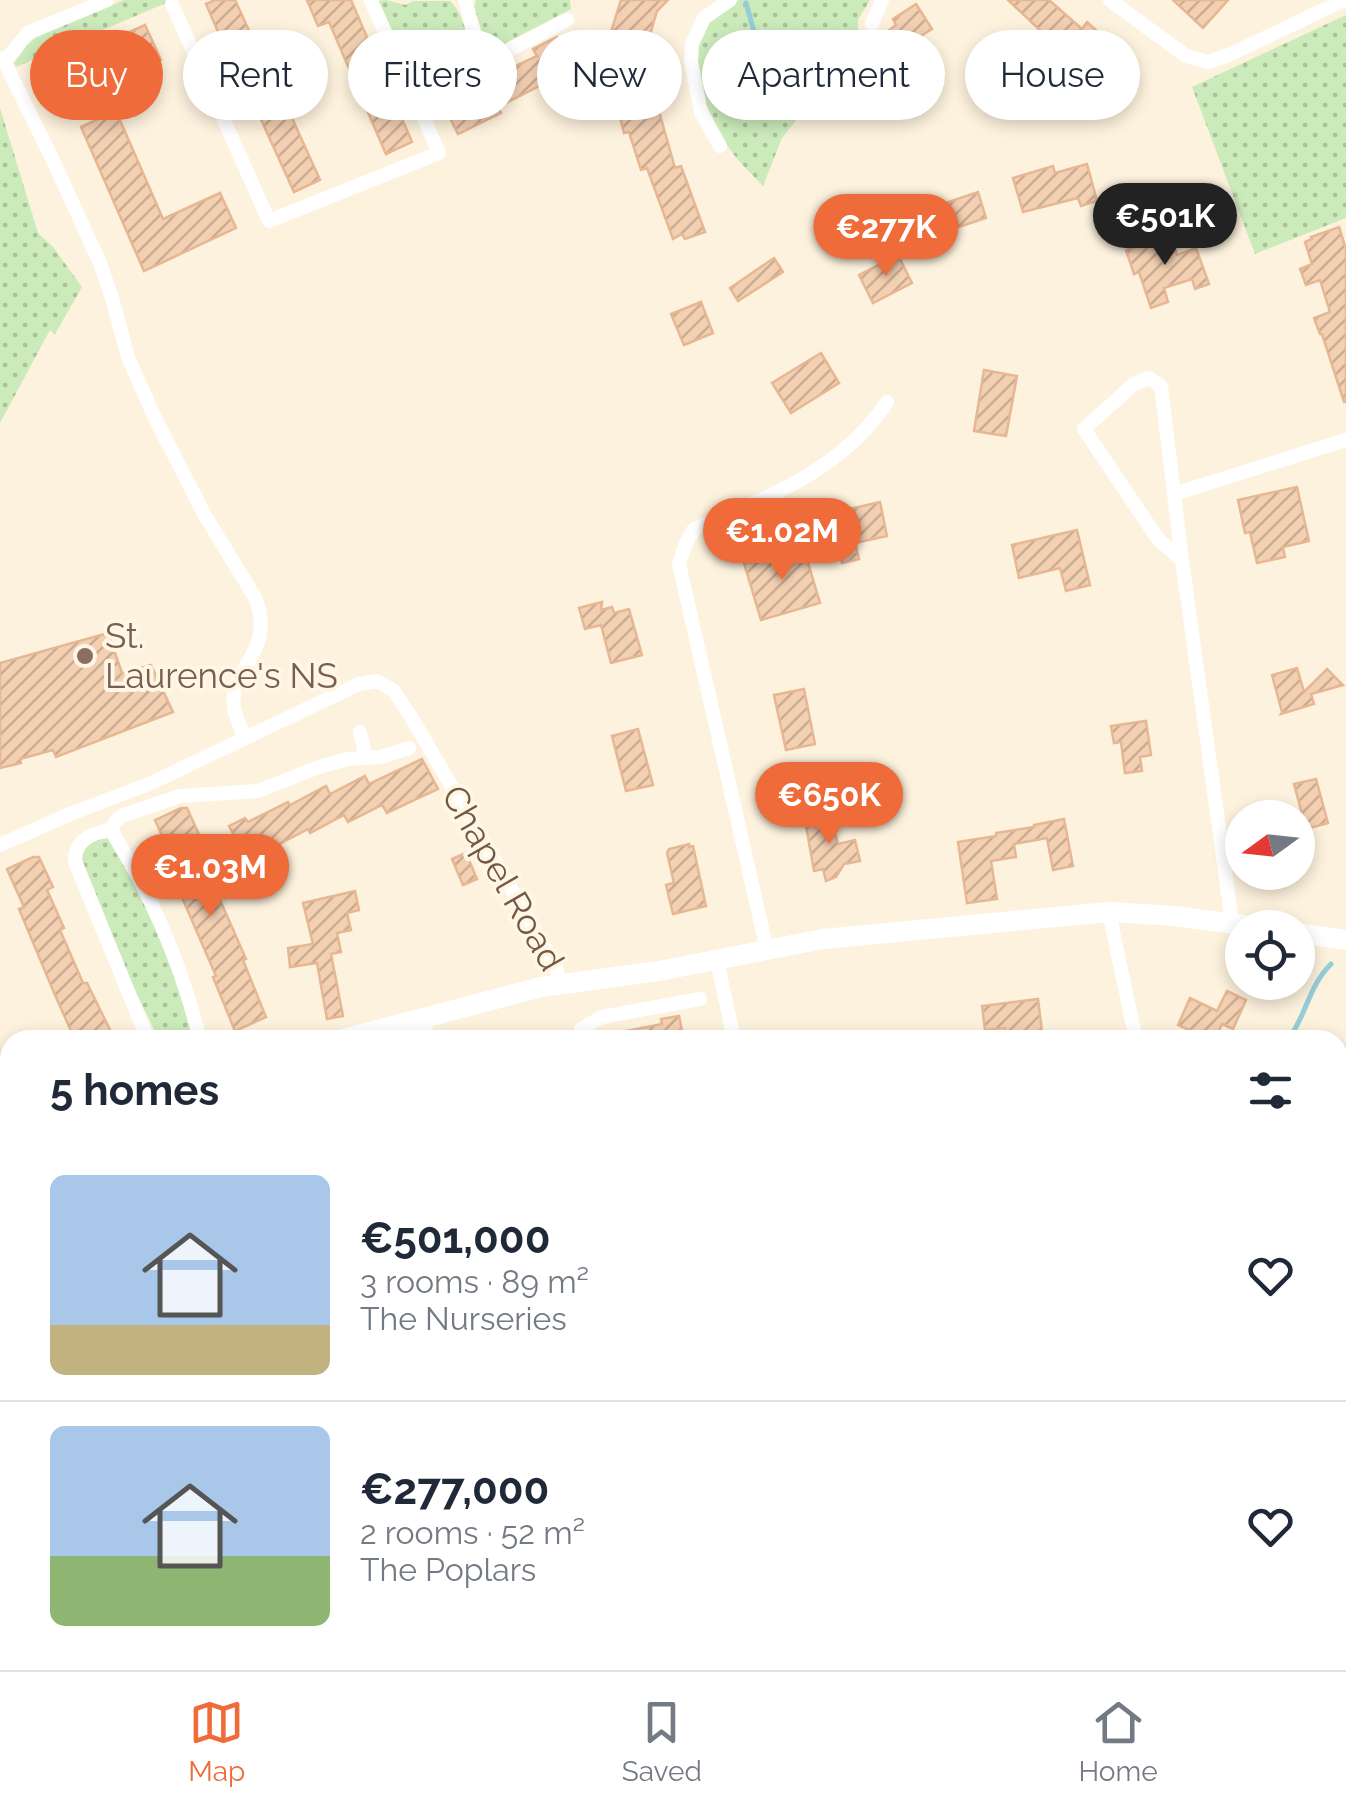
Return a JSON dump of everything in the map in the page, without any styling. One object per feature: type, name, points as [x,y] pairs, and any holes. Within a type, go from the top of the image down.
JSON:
[{"type":"street","points":[[107,0],[28,33],[2,59],[100,263],[128,358],[186,479],[247,582],[261,614],[258,646],[234,693],[237,719],[245,738]]},
{"type":"street","points":[[464,0],[473,30]]},
{"type":"street","points":[[720,146],[701,112],[691,62],[692,44],[704,18],[730,0]]},
{"type":"street","points":[[872,24],[882,0]]},
{"type":"street","points":[[1110,0],[1186,56],[1208,62],[1344,0]]},
{"type":"street","points":[[371,1],[384,30]]},
{"type":"street","points":[[172,4],[268,221],[439,153],[425,120]]},
{"type":"street","points":[[517,45],[567,20]]},
{"type":"street","points":[[1182,560],[1158,539],[1084,429],[1134,384],[1149,378],[1161,386],[1230,910]]},
{"type":"street","points":[[768,950],[680,564],[694,530],[798,483],[844,450],[887,402]]},
{"type":"street","points":[[1174,494],[1346,440]]},
{"type":"street","name":"Chapel Road","points":[[0,845],[149,784],[358,684],[377,680],[394,691],[555,964],[560,983],[659,971],[824,939],[1109,912],[1225,921]]},
{"type":"street","points":[[360,732],[366,758]]},
{"type":"street","points":[[197,1030],[172,950],[112,829],[114,821],[180,796],[258,791],[319,766],[381,757],[409,748]]},
{"type":"street","points":[[112,829],[83,839],[74,850],[74,862],[144,1030]]},
{"type":"street","points":[[1109,912],[1134,1030]]},
{"type":"street","points":[[1315,935],[1346,940]]},
{"type":"street","points":[[718,960],[732,1030]]},
{"type":"street","points":[[376,1030],[560,983]]},
{"type":"street","points":[[581,1030],[602,1017],[700,999]]},
{"type":"street","points":[[422,1017],[426,1030]]},
{"type":"green space","points":[[124,0],[173,0],[103,30],[53,30]]},
{"type":"green space","points":[[476,0],[570,0],[571,9],[517,37],[517,30],[481,30],[474,7]]},
{"type":"green space","points":[[739,0],[870,0],[858,20],[858,30],[702,30]]},
{"type":"green space","points":[[378,1],[406,5],[413,1],[450,1],[465,30],[391,30]]},
{"type":"green space","points":[[1346,15],[1346,218],[1255,254],[1192,87]]},
{"type":"green space","points":[[702,30],[702,92],[696,57]]},
{"type":"green space","points":[[30,42],[30,61],[16,67],[14,63]]},
{"type":"green space","points":[[0,108],[38,233],[82,287],[55,334],[50,330],[0,423]]},
{"type":"green space","points":[[714,120],[796,120],[782,138],[763,186],[724,140]]},
{"type":"green space","points":[[110,839],[137,884],[164,944],[191,1030],[154,1030],[82,859],[83,848],[91,842]]},
{"type":"building","points":[[235,0],[249,30],[217,30],[206,4]]},
{"type":"building","points":[[307,0],[351,0],[364,30],[348,30],[348,66],[329,22],[318,26]]},
{"type":"building","points":[[621,0],[668,0],[657,11],[651,30],[612,30]]},
{"type":"building","points":[[1008,0],[1049,0],[1082,29],[1087,22],[1096,30],[1040,30]]},
{"type":"building","points":[[1173,0],[1228,0],[1203,28]]},
{"type":"building","points":[[916,4],[932,29],[889,30],[896,25],[893,19]]},
{"type":"building","points":[[537,56],[537,87],[517,97],[517,65]]},
{"type":"building","points":[[96,120],[120,120],[163,219],[220,193],[236,228],[144,271],[81,127]]},
{"type":"building","points":[[261,120],[293,120],[320,180],[294,192]]},
{"type":"building","points":[[371,120],[403,120],[412,142],[386,154]]},
{"type":"building","points":[[451,120],[487,120],[458,134]]},
{"type":"building","points":[[621,120],[661,120],[675,168],[681,166],[705,232],[673,239],[647,168],[641,170],[629,132],[624,133]]},
{"type":"building","points":[[1087,164],[1097,201],[1081,206],[1078,198],[1023,212],[1013,178],[1053,166],[1055,173]]},
{"type":"building","points":[[978,192],[986,218],[944,232],[936,206]]},
{"type":"building","points":[[1339,227],[1346,249],[1346,402],[1314,318],[1330,312],[1320,280],[1306,285],[1300,269],[1312,264],[1305,242]]},
{"type":"building","points":[[1170,235],[1177,255],[1196,248],[1209,284],[1195,289],[1192,279],[1164,288],[1168,302],[1151,308],[1139,272],[1134,274],[1126,250]]},
{"type":"building","points":[[898,255],[912,283],[873,303],[859,275]]},
{"type":"building","points":[[774,258],[783,272],[738,301],[730,288]]},
{"type":"building","points":[[701,302],[713,333],[684,345],[671,314]]},
{"type":"building","points":[[821,353],[839,383],[791,413],[772,383]]},
{"type":"building","points":[[984,370],[1017,376],[1006,436],[974,431]]},
{"type":"building","points":[[1297,487],[1309,541],[1283,547],[1285,557],[1257,563],[1238,500]]},
{"type":"building","points":[[880,502],[887,536],[855,543],[859,559],[842,563],[832,513]]},
{"type":"building","points":[[1077,530],[1090,585],[1066,591],[1060,568],[1019,578],[1012,545]]},
{"type":"building","points":[[803,546],[820,603],[761,620],[744,563]]},
{"type":"building","points":[[602,602],[601,610],[612,607],[614,613],[629,609],[642,655],[611,663],[601,625],[585,629],[579,608]]},
{"type":"building","points":[[108,633],[122,673],[151,665],[173,712],[56,757],[53,750],[0,768],[0,663]]},
{"type":"building","points":[[1297,668],[1304,692],[1327,669],[1343,685],[1311,694],[1314,704],[1281,714],[1272,675]]},
{"type":"building","points":[[804,689],[815,744],[786,750],[774,695]]},
{"type":"building","points":[[1146,721],[1151,755],[1140,757],[1142,771],[1125,773],[1121,742],[1114,743],[1111,726]]},
{"type":"building","points":[[638,729],[653,785],[626,791],[612,736]]},
{"type":"building","points":[[422,759],[438,789],[387,813],[382,805],[348,822],[344,815],[310,833],[308,829],[272,848],[269,844],[245,856],[229,826],[245,818],[248,822],[288,802],[290,805],[326,786],[330,794],[365,776],[369,784]]},
{"type":"building","points":[[1316,779],[1328,823],[1315,827],[1315,800],[1298,800],[1294,784]]},
{"type":"building","points":[[187,808],[201,839],[194,841],[246,959],[243,960],[266,1017],[235,1030],[168,865],[174,863],[155,820]]},
{"type":"building","points":[[829,812],[838,844],[855,840],[860,861],[844,864],[836,877],[826,881],[823,869],[814,871],[805,820]]},
{"type":"building","points":[[1064,819],[1073,866],[1053,870],[1047,838],[1014,844],[1016,857],[991,861],[997,899],[967,903],[958,842]]},
{"type":"building","points":[[693,846],[706,906],[673,914],[666,885],[674,883],[667,853]]},
{"type":"building","points":[[466,853],[477,879],[463,885],[452,859]]},
{"type":"building","points":[[39,857],[53,887],[47,890],[64,928],[60,930],[83,983],[87,983],[110,1030],[71,1030],[19,909],[24,907],[7,869]]},
{"type":"building","points":[[355,891],[359,910],[347,913],[351,930],[337,933],[341,952],[331,954],[343,1016],[327,1019],[317,963],[290,967],[288,948],[313,944],[303,903]]},
{"type":"building","points":[[1225,995],[1225,1000],[1246,1000],[1233,1029],[1222,1024],[1219,1030],[1189,1030],[1178,1025],[1190,998],[1217,1011]]},
{"type":"building","points":[[1038,999],[1042,1030],[985,1030],[982,1006]]},
{"type":"building","points":[[679,1016],[682,1030],[631,1030],[662,1024],[661,1019]]},
{"type":"waterway","points":[[746,3],[754,30]]},
{"type":"waterway","points":[[1294,1030],[1317,982],[1331,964]]},
{"type":"place","name":"St. Laurence's NS","points":[[85,656]]}]
